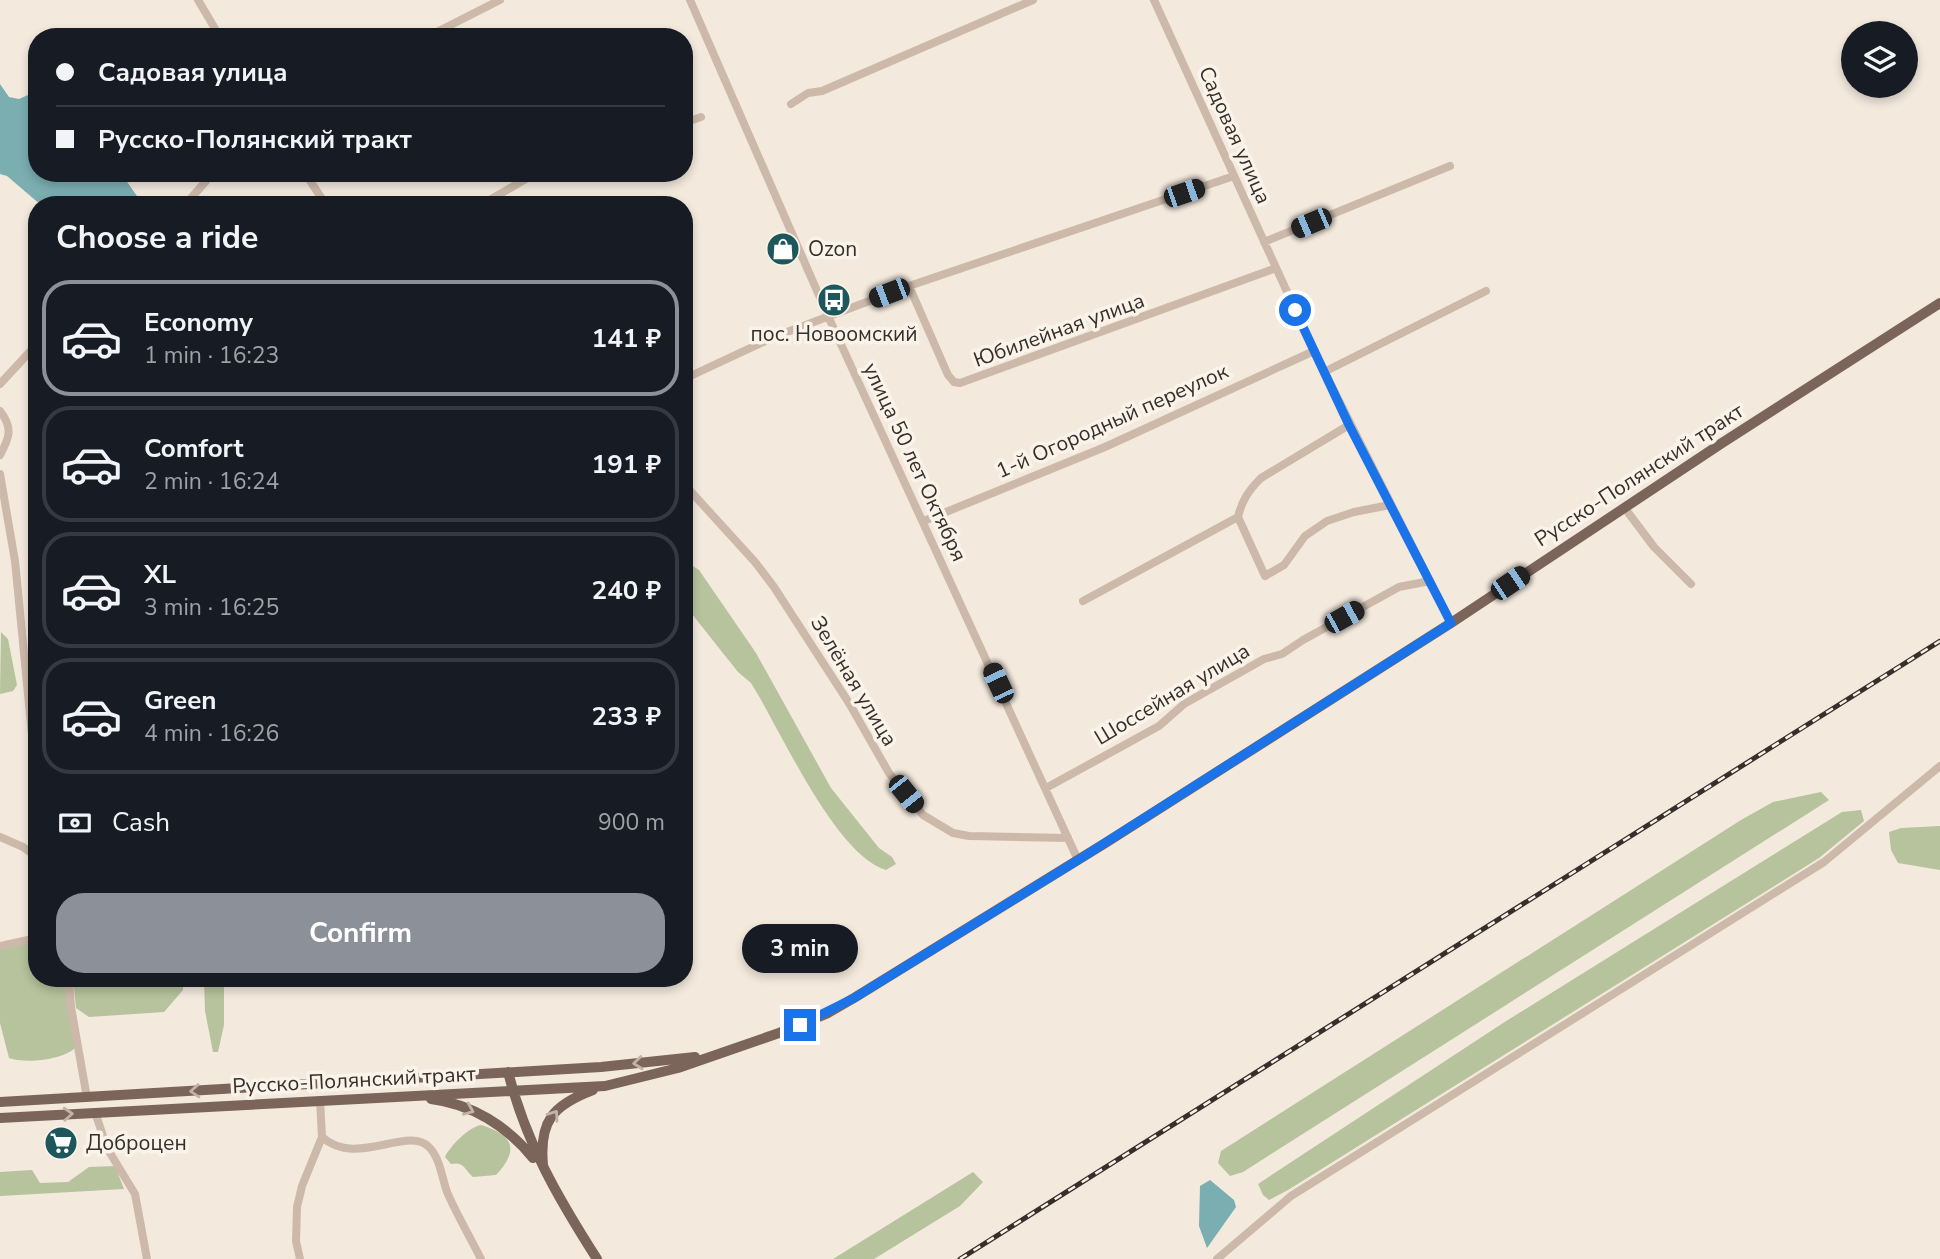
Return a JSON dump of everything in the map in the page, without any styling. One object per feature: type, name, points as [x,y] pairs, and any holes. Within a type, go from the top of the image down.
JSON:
[{"type":"main road","name":"Русско-Полянский тракт","points":[[0,1118],[605,1086],[678,1068],[828,1013],[1078,860],[1451,623],[1624,507],[1940,303]]},
{"type":"main road","name":"Русско-Полянский тракт","points":[[0,1102],[508,1072],[706,1057]]},
{"type":"main road","points":[[508,1072],[529,1139],[544,1172],[597,1259]]},
{"type":"main road","points":[[544,1172],[542,1144],[552,1115],[560,1106],[574,1098],[605,1086]]},
{"type":"main road","points":[[402,1096],[456,1104],[487,1118],[502,1127],[523,1146],[544,1172]]},
{"type":"street","points":[[198,0],[215,28]]},
{"type":"street","points":[[445,28],[500,0]]},
{"type":"street","name":"улица 50 лет Октября","points":[[690,0],[828,316],[1078,860]]},
{"type":"street","points":[[791,104],[808,93],[822,91],[1033,0]]},
{"type":"street","name":"Садовая улица","points":[[1154,0],[1349,425],[1451,623]]},
{"type":"street","points":[[693,120],[701,117]]},
{"type":"street","points":[[1264,242],[1450,166]]},
{"type":"street","points":[[693,375],[774,337],[909,286],[1234,176]]},
{"type":"street","points":[[496,196],[521,182]]},
{"type":"street","name":"Юбилейная улица","points":[[909,286],[948,375],[954,382],[960,383],[1276,268]]},
{"type":"street","points":[[1324,372],[1486,291]]},
{"type":"street","name":"1-й Огородный переулок","points":[[923,521],[1105,447],[1314,351]]},
{"type":"street","points":[[0,384],[28,354]]},
{"type":"street","points":[[0,411],[6,418],[9,439],[0,455]]},
{"type":"street","points":[[1349,425],[1261,478],[1249,490],[1240,506],[1238,517],[1265,576],[1284,565],[1305,536],[1327,521],[1390,505]]},
{"type":"street","points":[[0,474],[15,561],[28,694]]},
{"type":"street","name":"Зелёная улица","points":[[693,494],[774,587],[849,703],[889,773],[923,815],[938,826],[961,835],[1068,838]]},
{"type":"street","points":[[1624,507],[1654,547],[1691,584]]},
{"type":"street","points":[[1083,601],[1238,517]]},
{"type":"street","name":"Шоссейная улица","points":[[1046,788],[1159,726],[1184,704],[1264,659],[1282,654],[1399,587],[1430,580]]},
{"type":"street","points":[[1217,1259],[1291,1196],[1824,862],[1940,766]]},
{"type":"street","points":[[0,838],[28,850]]},
{"type":"street","points":[[0,946],[28,940]]},
{"type":"street","points":[[70,987],[87,1098]]},
{"type":"street","points":[[300,1259],[296,1241],[297,1207],[302,1186],[322,1137],[320,1100]]},
{"type":"street","points":[[95,1112],[107,1148],[135,1194],[147,1259]]},
{"type":"street","points":[[322,1137],[335,1147],[344,1148],[375,1147],[407,1140],[428,1145],[435,1155],[447,1192],[481,1259]]},
{"type":"green space","points":[[693,566],[699,570],[756,653],[831,788],[879,848],[892,857],[896,864],[886,870],[867,860],[847,841],[810,788],[751,683],[738,672],[693,615]]},
{"type":"green space","points":[[1,632],[8,639],[17,685],[13,691],[0,694]]},
{"type":"green space","points":[[1821,792],[1829,800],[1243,1172],[1230,1176],[1218,1163],[1221,1151],[1741,820],[1773,802]]},
{"type":"green space","points":[[1861,810],[1864,821],[1819,858],[1288,1190],[1269,1200],[1263,1195],[1258,1184],[1503,1023],[1842,812]]},
{"type":"green space","points":[[1940,826],[1940,870],[1898,863],[1891,850],[1889,832],[1901,828]]},
{"type":"green space","points":[[28,943],[28,987],[67,987],[75,1048],[53,1058],[33,1061],[9,1058],[0,1023],[0,950]]},
{"type":"green space","points":[[74,987],[183,987],[164,1012],[89,1017],[76,1008]]},
{"type":"green space","points":[[204,987],[224,987],[224,1025],[218,1052],[213,1052],[205,1011]]},
{"type":"green space","points":[[481,1125],[506,1138],[510,1150],[504,1166],[496,1175],[473,1177],[462,1165],[451,1164],[445,1157],[460,1138]]},
{"type":"green space","points":[[115,1166],[124,1189],[0,1196],[0,1172],[32,1170],[40,1183],[68,1182],[89,1167]]},
{"type":"green space","points":[[973,1172],[983,1182],[960,1206],[874,1259],[833,1259]]},
{"type":"water","points":[[0,84],[9,97],[19,99],[28,95],[28,182],[127,182],[137,196],[30,196],[7,176],[0,174]]},
{"type":"water","points":[[1210,1180],[1234,1200],[1236,1207],[1207,1248],[1199,1226],[1200,1186]]},
{"type":"railway","points":[[960,1259],[1940,641]]},
{"type":"place","name":"Ozon","points":[[783,249]]},
{"type":"place","name":"пос. Новоомский","points":[[834,300]]},
{"type":"place","name":"Доброцен","points":[[61,1143]]},
{"type":"route","points":[[800,1025],[854,998],[1078,860],[1451,623],[1349,425],[1295,310]]}]
